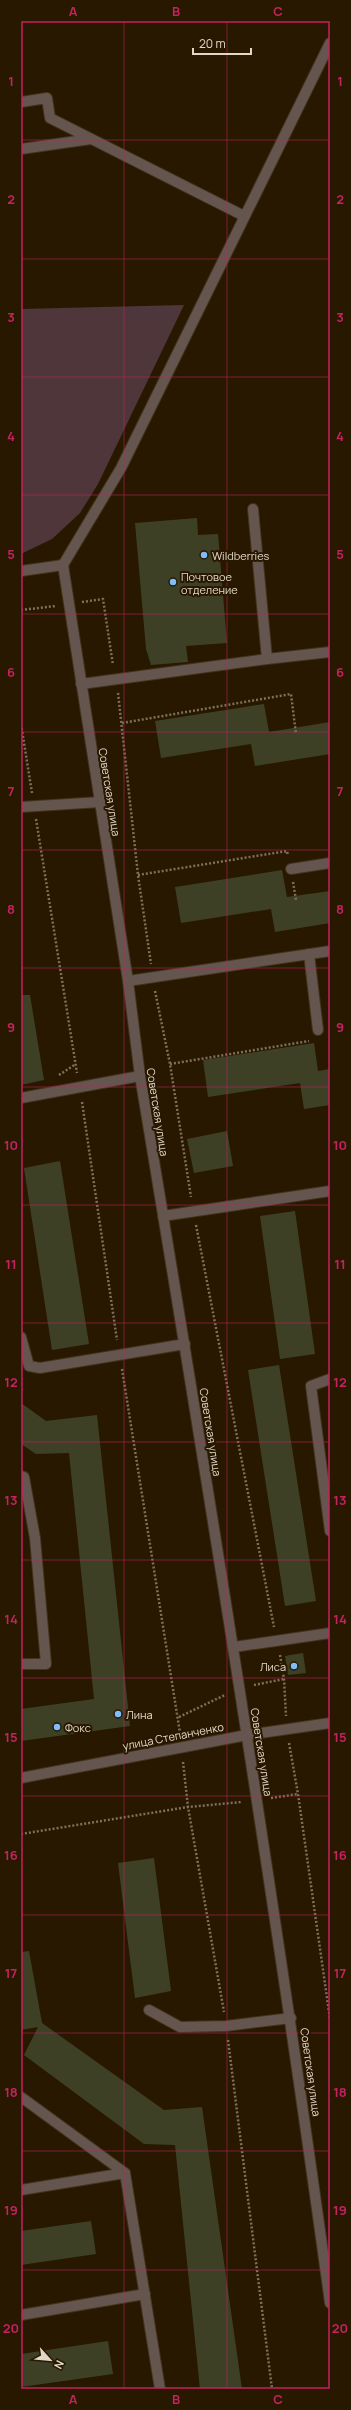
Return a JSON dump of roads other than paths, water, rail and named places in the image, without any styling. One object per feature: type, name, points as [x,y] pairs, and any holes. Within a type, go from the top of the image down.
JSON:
[{"type":"street","points":[[21,572],[63,565],[121,468],[330,43]]},
{"type":"street","points":[[21,102],[46,98],[50,118],[244,216]]},
{"type":"street","points":[[21,149],[91,139]]},
{"type":"street","points":[[253,509],[267,659]]},
{"type":"street","name":"Советская улица","points":[[63,565],[128,981],[140,1076],[234,1646],[291,2018],[330,2303]]},
{"type":"street","points":[[81,684],[116,678],[330,652]]},
{"type":"street","points":[[21,807],[100,802]]},
{"type":"street","points":[[291,869],[330,863]]},
{"type":"street","points":[[128,981],[330,951]]},
{"type":"street","points":[[309,954],[318,1030]]},
{"type":"street","points":[[21,1098],[140,1076]]},
{"type":"street","points":[[163,1216],[330,1194]]},
{"type":"street","points":[[21,1337],[29,1366],[40,1368],[185,1344]]},
{"type":"street","points":[[330,1379],[311,1386],[330,1531]]},
{"type":"street","points":[[21,1476],[24,1478],[35,1538],[46,1664],[21,1664]]},
{"type":"street","points":[[234,1646],[330,1633]]},
{"type":"street","name":"улица Степанченко","points":[[21,1778],[182,1746],[330,1723]]},
{"type":"street","points":[[149,2010],[180,2027],[226,2026],[291,2018]]},
{"type":"street","points":[[21,2097],[125,2173],[160,2389]]},
{"type":"street","points":[[21,2190],[125,2173]]},
{"type":"street","points":[[21,2316],[145,2294]]},
{"type":"place","name":"Wildberries","points":[[204,555]]},
{"type":"place","name":"Почтовое отделение","points":[[173,582]]},
{"type":"place","name":"Лиса","points":[[294,1666]]},
{"type":"place","name":"Лина","points":[[118,1714]]},
{"type":"place","name":"Фокс","points":[[57,1727]]}]
